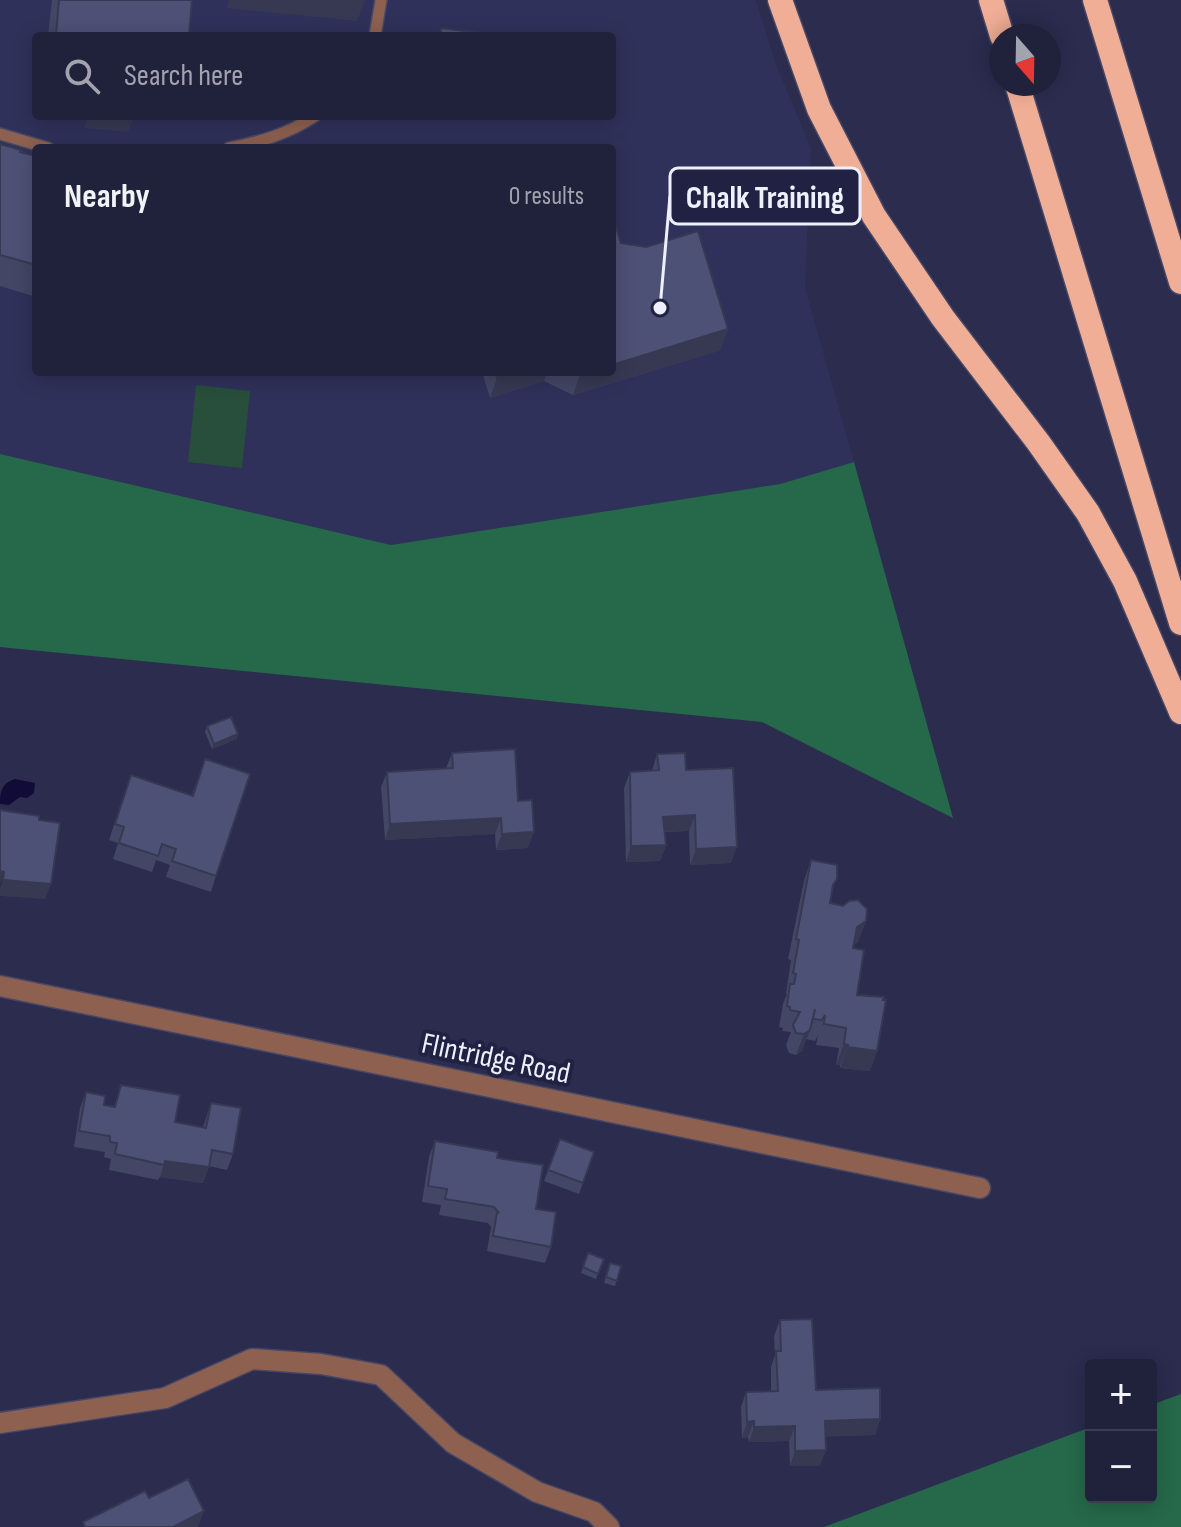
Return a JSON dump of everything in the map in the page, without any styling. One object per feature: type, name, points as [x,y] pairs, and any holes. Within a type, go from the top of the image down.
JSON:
[{"type":"highway","points":[[780,0],[819,109],[854,182],[904,262],[1088,513],[1125,581],[1181,712]]},
{"type":"highway","points":[[991,0],[998,24]]},
{"type":"highway","points":[[1095,0],[1181,282]]},
{"type":"highway","points":[[1021,96],[1181,623]]},
{"type":"street","name":"Flintridge Road","points":[[0,986],[980,1188]]},
{"type":"street","points":[[0,1423],[165,1398],[252,1359],[321,1364],[381,1375],[453,1443],[537,1492],[594,1512],[609,1527]]},
{"type":"lane","points":[[376,32],[381,0]]},
{"type":"lane","points":[[250,144],[309,120]]},
{"type":"lane","points":[[0,134],[34,144]]},
{"type":"shaded area","points":[[0,0],[756,0],[775,62],[811,148],[805,288],[854,462],[780,484],[391,545],[0,454]]},
{"type":"shaded area","points":[[15,779],[35,783],[34,793],[27,798],[20,797],[9,805],[0,804],[3,788]]},
{"type":"green space","points":[[196,385],[250,391],[242,468],[188,462]]},
{"type":"green space","points":[[0,454],[391,545],[780,484],[854,462],[953,818],[762,722],[0,647]]},
{"type":"green space","points":[[1181,1394],[1181,1527],[824,1527],[1085,1429],[1085,1503],[1157,1503],[1157,1403]]},
{"type":"building","points":[[59,0],[192,0],[189,32],[56,32]]},
{"type":"building","points":[[441,28],[474,32],[440,32]]},
{"type":"building","points":[[0,144],[32,155],[32,264],[0,255]]},
{"type":"building","points":[[616,227],[621,243],[646,247],[698,231],[728,329],[616,364]]},
{"type":"building","points":[[231,717],[238,734],[214,744],[207,726]]},
{"type":"building","points":[[515,749],[518,801],[532,800],[534,832],[502,834],[501,818],[390,824],[387,772],[453,768],[452,753]]},
{"type":"building","points":[[685,753],[686,770],[733,768],[737,847],[696,849],[695,815],[663,817],[666,845],[631,846],[630,772],[659,770],[657,754]]},
{"type":"building","points":[[205,759],[250,774],[216,876],[172,861],[176,849],[162,844],[158,856],[119,843],[124,827],[115,824],[131,775],[193,796]]},
{"type":"building","points":[[0,810],[60,823],[51,884],[3,880],[4,872],[0,871]]},
{"type":"building","points":[[811,860],[837,865],[837,879],[830,903],[843,906],[849,901],[858,900],[867,909],[866,921],[857,927],[853,948],[864,950],[857,995],[884,997],[883,1000],[886,1000],[877,1051],[847,1047],[844,1044],[846,1028],[824,1024],[825,1015],[822,1020],[813,1019],[815,1009],[810,1030],[804,1034],[796,1033],[793,1025],[800,1012],[787,1006],[790,984],[794,984],[796,974],[793,973],[799,940],[796,939]]},
{"type":"building","points":[[121,1085],[180,1095],[175,1122],[206,1128],[211,1103],[241,1108],[233,1154],[212,1150],[209,1167],[165,1161],[164,1165],[115,1154],[117,1143],[110,1142],[110,1136],[79,1131],[86,1092],[105,1096],[104,1105],[115,1107]]},
{"type":"building","points":[[560,1139],[594,1152],[583,1183],[548,1170]]},
{"type":"building","points":[[435,1141],[498,1152],[497,1158],[543,1165],[536,1209],[556,1212],[551,1247],[493,1236],[499,1213],[494,1207],[445,1199],[447,1189],[428,1186]]},
{"type":"building","points":[[588,1253],[604,1259],[598,1274],[583,1267]]},
{"type":"building","points":[[610,1263],[621,1266],[617,1281],[606,1277]]},
{"type":"building","points":[[812,1319],[816,1390],[880,1388],[880,1419],[825,1421],[826,1450],[795,1451],[795,1426],[754,1427],[754,1421],[747,1422],[746,1392],[778,1391],[776,1351],[781,1351],[780,1320]]},
{"type":"building","points":[[188,1479],[204,1511],[173,1527],[85,1527],[83,1522],[145,1491],[149,1498]]},
{"type":"place","name":"Chalk Training","points":[[660,308]]}]
